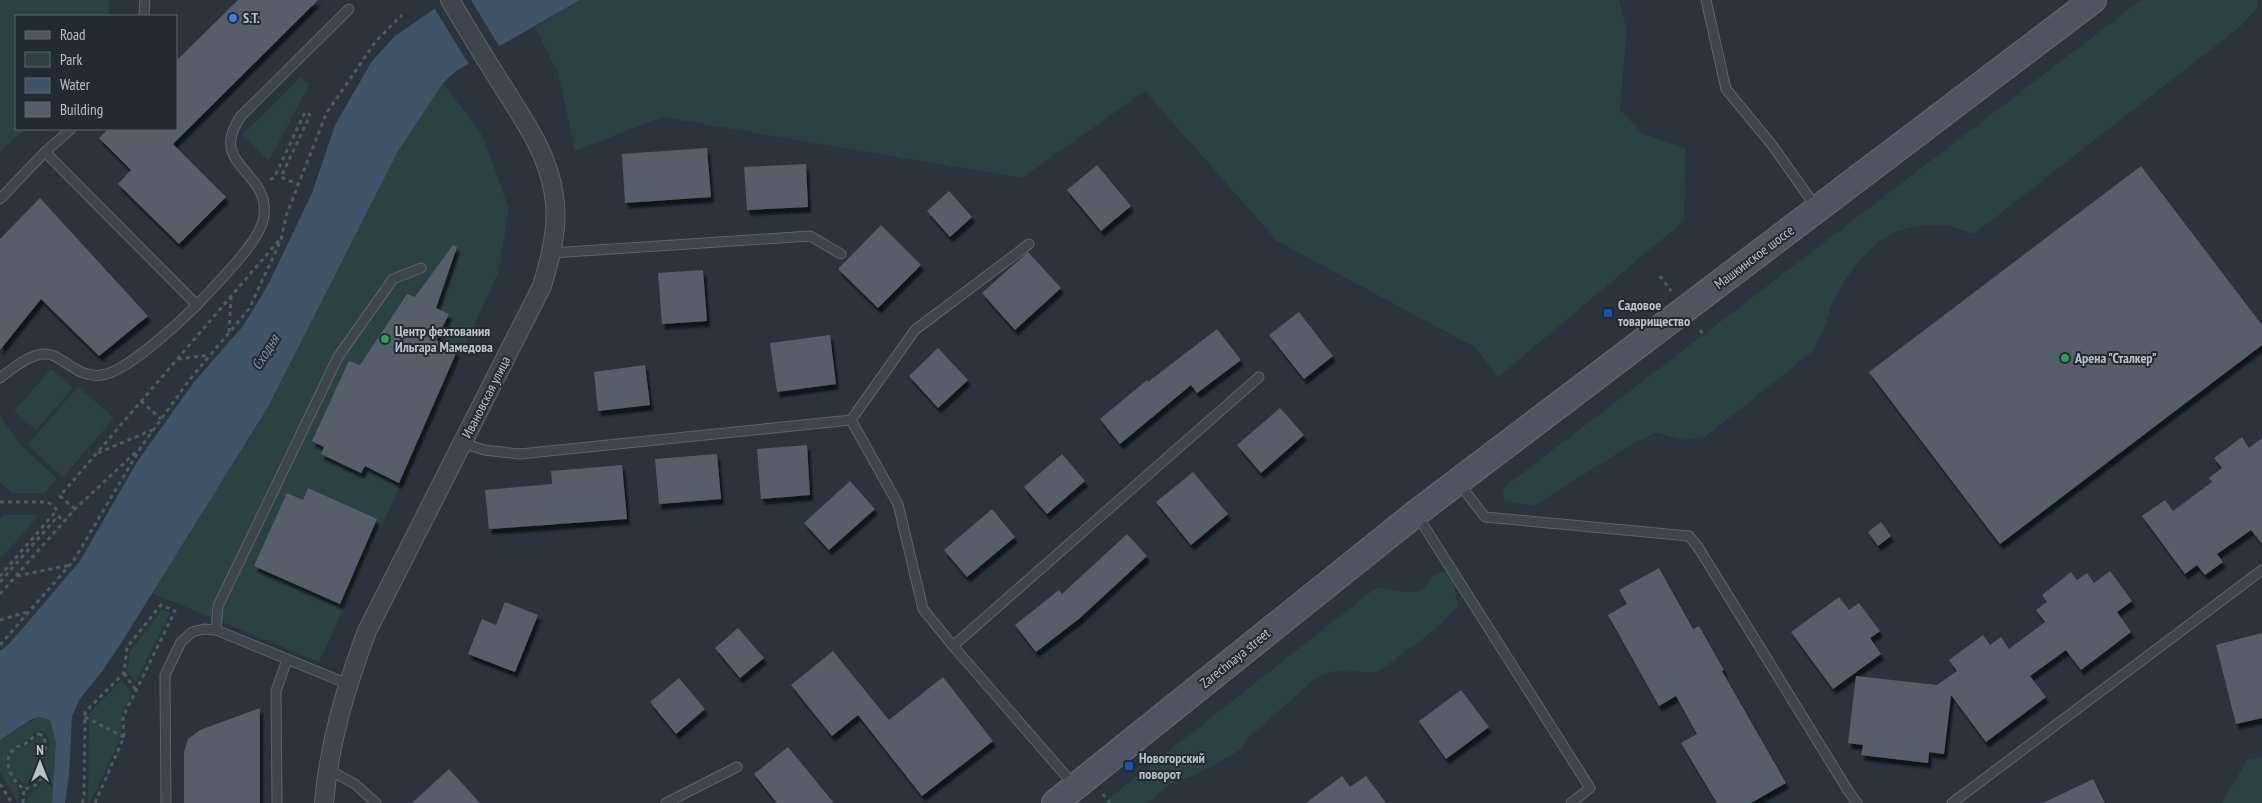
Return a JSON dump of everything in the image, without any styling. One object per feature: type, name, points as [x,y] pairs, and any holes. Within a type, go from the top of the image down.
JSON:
[{"type":"main road","name":"Машкинское шоссе","points":[[1415,514],[2093,0]]},
{"type":"main road","name":"Zarechnaya street","points":[[1055,803],[1415,514]]},
{"type":"street","name":"Ивановская улица","points":[[324,803],[327,769],[348,684],[368,631],[542,286],[552,253],[556,223],[555,196],[549,173],[537,143],[450,0]]},
{"type":"lane","points":[[144,15],[145,0]]},
{"type":"lane","points":[[1706,0],[1726,89],[1772,145],[1817,209]]},
{"type":"lane","points":[[0,378],[37,355],[53,355],[66,365],[84,374],[103,375],[122,367],[175,327],[198,305],[255,238],[263,221],[264,202],[257,184],[237,161],[230,147],[231,130],[241,116],[349,9]]},
{"type":"lane","points":[[0,199],[45,152],[70,130]]},
{"type":"lane","points":[[45,152],[198,305]]},
{"type":"lane","points":[[552,253],[810,236],[841,254]]},
{"type":"lane","points":[[463,442],[484,450],[520,454],[851,420],[915,330],[1029,244]]},
{"type":"lane","points":[[216,630],[218,606],[338,357],[393,279],[421,268]]},
{"type":"lane","points":[[953,646],[1259,377]]},
{"type":"lane","points":[[851,420],[898,504],[923,609],[1075,786]]},
{"type":"lane","points":[[1458,482],[1485,517],[1689,536],[1698,547],[1857,803]]},
{"type":"lane","points":[[1415,514],[1590,788],[1571,803]]},
{"type":"lane","points":[[1952,803],[2262,570]]},
{"type":"lane","points":[[166,803],[165,676],[181,642],[192,632],[204,629],[216,630],[348,684]]},
{"type":"lane","points":[[277,803],[276,691],[287,660]]},
{"type":"lane","points":[[666,803],[737,767]]},
{"type":"lane","points":[[327,769],[355,784],[376,803]]},
{"type":"path","points":[[0,645],[70,565],[141,447],[190,379],[249,309],[282,236],[286,216],[326,114],[376,41],[402,15]]},
{"type":"path","points":[[257,184],[274,178],[305,112],[310,115],[281,176],[298,185]]},
{"type":"path","points":[[75,509],[60,496],[282,236]]},
{"type":"path","points":[[1660,276],[1671,291]]},
{"type":"path","points":[[229,332],[231,296]]},
{"type":"path","points":[[1700,330],[1704,336]]},
{"type":"path","points":[[178,359],[210,355]]},
{"type":"path","points":[[141,401],[161,419]]},
{"type":"path","points":[[97,453],[154,430]]},
{"type":"path","points":[[0,594],[75,509],[141,447]]},
{"type":"path","points":[[0,502],[48,502],[57,510],[0,576]]},
{"type":"path","points":[[0,582],[58,516],[64,521]]},
{"type":"path","points":[[16,576],[70,565]]},
{"type":"path","points":[[82,803],[84,798],[85,712],[124,673],[127,646],[161,605],[174,610],[123,717],[124,737],[95,803]]},
{"type":"path","points":[[0,620],[30,611]]},
{"type":"path","points":[[124,673],[136,690]]},
{"type":"path","points":[[85,717],[124,737]]},
{"type":"path","points":[[42,734],[47,742],[42,760],[41,779],[36,785],[24,789],[18,785],[10,774],[8,764],[10,754],[15,748],[28,743],[33,737],[42,734]]},
{"type":"path","points":[[0,784],[12,803]]},
{"type":"path","points":[[23,803],[24,789]]},
{"type":"path","points":[[0,794],[4,792]]},
{"type":"path","points":[[1102,793],[1110,803]]},
{"type":"green space","points":[[0,0],[110,0],[108,15],[15,15],[15,130],[24,130],[0,152]]},
{"type":"green space","points":[[580,0],[1619,0],[1627,30],[1620,110],[1642,133],[1686,149],[1684,221],[1498,377],[1476,348],[1277,241],[1145,91],[1022,178],[662,117],[575,151],[558,73],[535,27]]},
{"type":"green space","points":[[2141,0],[2257,0],[2258,7],[2241,26],[1974,234],[1950,226],[1924,225],[1897,231],[1875,245],[1857,263],[1843,283],[1831,305],[1824,329],[1812,352],[1705,437],[1680,439],[1656,433],[1632,444],[1534,506],[1504,501],[1503,488]]},
{"type":"green space","points":[[301,77],[309,85],[269,161],[242,135]]},
{"type":"green space","name":"Центр фехтования Ильгара Мамедова","points":[[443,83],[482,135],[509,208],[499,271],[319,662],[152,593],[268,407],[397,151]]},
{"type":"green space","points":[[51,369],[73,388],[36,430],[14,411]]},
{"type":"green space","points":[[78,387],[114,418],[63,477],[27,445]]},
{"type":"green space","points":[[0,416],[18,442],[57,479],[45,493],[12,493],[0,482]]},
{"type":"green space","points":[[4,515],[39,515],[2,557],[0,555],[0,519]]},
{"type":"green space","points":[[1445,571],[1453,580],[1458,605],[1441,625],[1378,672],[1341,671],[1316,678],[1248,738],[1241,749],[1230,756],[1197,774],[1172,783],[1147,803],[1103,803],[1368,594],[1379,587],[1403,592],[1417,591],[1428,583],[1433,575]]},
{"type":"green space","points":[[162,609],[170,613],[136,682],[127,671],[130,652]]},
{"type":"green space","points":[[122,680],[132,694],[121,716],[122,735],[90,803],[88,803],[89,714]]},
{"type":"green space","points":[[38,717],[50,720],[56,739],[57,761],[52,803],[27,803],[44,779],[44,765],[49,743],[48,738],[42,731],[23,742],[16,749],[13,756],[19,795],[18,803],[0,772],[0,740]]},
{"type":"green space","points":[[37,737],[44,740],[38,761],[39,777],[33,784],[23,783],[13,775],[10,763],[15,751],[29,744]]},
{"type":"green space","points":[[2262,757],[2262,803],[2222,803],[2247,760]]},
{"type":"water","name":"Сходня","points":[[447,0],[580,0],[456,71],[443,83],[398,151],[268,407],[120,645],[79,700],[72,717],[69,775],[65,803],[52,803],[56,743],[50,720],[38,717],[32,719],[0,740],[0,651],[10,643],[80,561],[137,462],[194,382],[243,326],[268,285],[312,193],[335,125],[372,61],[395,36]]},
{"type":"pier","points":[[443,0],[471,0],[501,49],[470,66],[433,6]]},
{"type":"building","points":[[238,0],[318,0],[173,144],[226,197],[179,244],[118,184],[131,170],[99,138],[107,130],[178,130],[178,59]]},
{"type":"building","points":[[707,148],[711,197],[625,203],[622,154]]},
{"type":"building","points":[[806,164],[808,207],[747,210],[744,167]]},
{"type":"building","points":[[1097,165],[1131,206],[1101,231],[1067,190]]},
{"type":"building","name":"Арена \"Сталкер\"","points":[[2141,166],[2262,325],[2262,345],[2000,544],[1869,372]]},
{"type":"building","points":[[949,191],[972,217],[950,237],[927,211]]},
{"type":"building","points":[[40,198],[148,316],[99,356],[41,299],[0,350],[0,239]]},
{"type":"building","points":[[881,225],[921,265],[878,308],[838,269]]},
{"type":"building","points":[[453,245],[457,247],[436,308],[449,314],[436,340],[457,351],[399,483],[365,466],[361,473],[321,454],[324,447],[312,441],[349,361],[360,365],[407,294],[415,297]]},
{"type":"building","points":[[1028,252],[1061,288],[1015,330],[982,293]]},
{"type":"building","points":[[703,270],[707,321],[662,324],[658,273]]},
{"type":"building","points":[[1299,312],[1333,356],[1304,379],[1269,335]]},
{"type":"building","points":[[1217,329],[1241,360],[1197,393],[1191,385],[1120,444],[1100,419],[1147,380],[1148,382]]},
{"type":"building","points":[[830,335],[836,384],[777,392],[770,343]]},
{"type":"building","points":[[938,348],[968,380],[938,408],[909,376]]},
{"type":"building","points":[[645,365],[650,405],[598,411],[594,372]]},
{"type":"building","points":[[1280,408],[1304,435],[1261,473],[1237,445]]},
{"type":"building","points":[[2242,437],[2249,448],[2262,438],[2262,544],[2251,530],[2217,554],[2223,562],[2205,575],[2197,565],[2185,574],[2142,516],[2165,500],[2173,511],[2212,482],[2209,478],[2222,468],[2214,458]]},
{"type":"building","points":[[807,445],[810,495],[761,499],[757,449]]},
{"type":"building","points":[[717,454],[721,499],[659,504],[655,459]]},
{"type":"building","points":[[1062,454],[1085,481],[1047,514],[1024,487]]},
{"type":"building","points":[[622,465],[627,519],[489,529],[485,490],[552,484],[551,471]]},
{"type":"building","points":[[1193,472],[1228,514],[1191,545],[1156,502]]},
{"type":"building","points":[[850,481],[875,509],[829,550],[804,523]]},
{"type":"building","points":[[308,488],[377,519],[340,604],[254,566],[287,493],[303,500]]},
{"type":"building","points":[[992,509],[1015,537],[967,577],[944,550]]},
{"type":"building","points":[[1881,522],[1891,536],[1878,546],[1868,532]]},
{"type":"building","points":[[1127,534],[1147,556],[1080,618],[1036,652],[1015,625],[1059,590],[1062,594]]},
{"type":"building","points":[[1659,568],[1693,629],[1699,626],[1724,670],[1722,671],[1786,783],[1751,803],[1717,803],[1681,743],[1697,734],[1676,696],[1659,706],[1608,615],[1627,604],[1619,590]]},
{"type":"building","points":[[2110,571],[2132,601],[2117,612],[2131,632],[2081,670],[2066,650],[2030,676],[2046,697],[1986,742],[1951,695],[1944,754],[1929,752],[1928,763],[1861,755],[1863,745],[1848,743],[1856,676],[1937,685],[1957,671],[1949,660],[1983,635],[1990,645],[2001,637],[2009,649],[2045,622],[2036,610],[2047,602],[2042,595],[2071,572],[2077,580],[2087,573],[2094,583]]},
{"type":"building","points":[[1839,597],[1849,610],[1859,603],[1880,631],[1870,638],[1881,654],[1833,689],[1791,632]]},
{"type":"building","points":[[505,602],[538,615],[515,672],[468,654],[482,619],[496,625]]},
{"type":"building","points":[[738,628],[764,658],[740,678],[715,648]]},
{"type":"building","points":[[2262,633],[2262,718],[2236,724],[2216,645]]},
{"type":"building","points":[[833,651],[889,720],[943,677],[993,741],[922,796],[858,715],[832,736],[791,685]]},
{"type":"building","points":[[679,678],[705,709],[676,734],[650,702]]},
{"type":"building","points":[[1461,690],[1489,727],[1446,759],[1419,721]]},
{"type":"building","points":[[260,708],[260,803],[184,803],[184,752],[188,739],[200,730]]},
{"type":"building","points":[[788,747],[834,803],[777,803],[754,774]]},
{"type":"building","points":[[449,769],[480,803],[412,803]]},
{"type":"building","points":[[1342,776],[1350,787],[1366,776],[1386,803],[1306,803]]},
{"type":"building","points":[[2093,779],[2105,803],[2043,803]]},
{"type":"place","name":"S.T.","points":[[233,18]]},
{"type":"place","name":"Садовое товарищество","points":[[1608,313]]},
{"type":"place","name":"Центр фехтования Ильгара Мамедова","points":[[385,339]]},
{"type":"place","name":"Арена \"Сталкер\"","points":[[2065,358]]},
{"type":"place","name":"Новогорский поворот","points":[[1129,766]]}]
